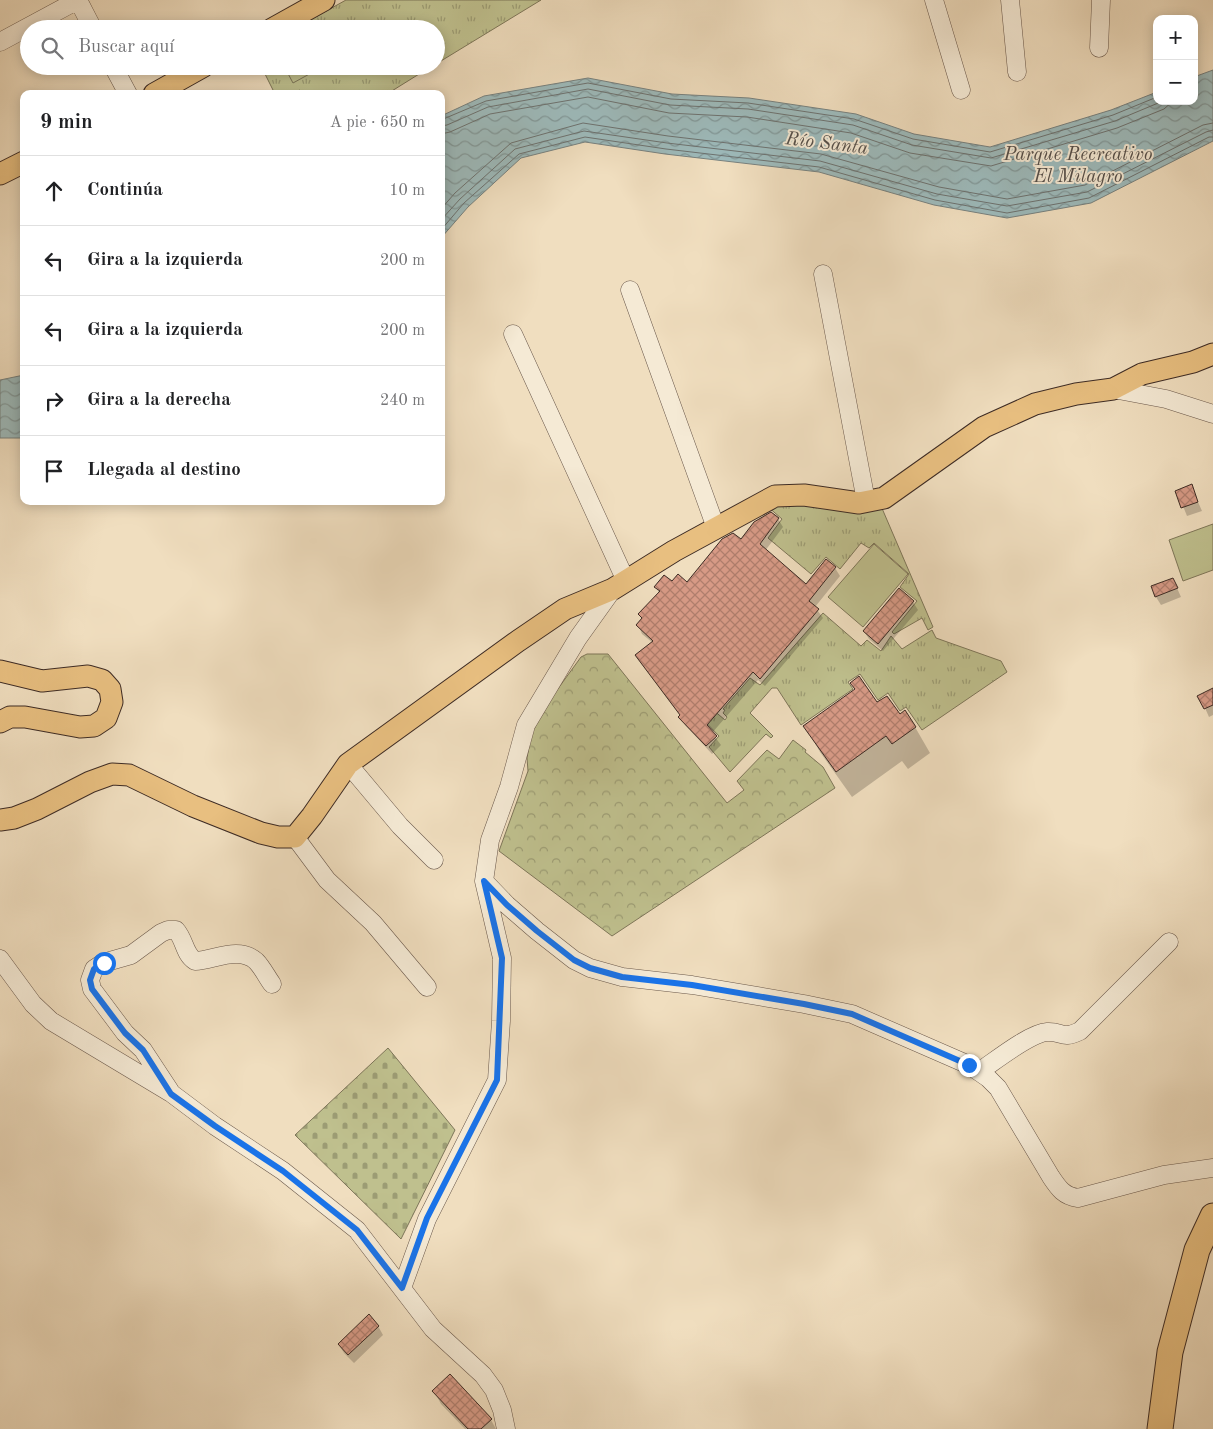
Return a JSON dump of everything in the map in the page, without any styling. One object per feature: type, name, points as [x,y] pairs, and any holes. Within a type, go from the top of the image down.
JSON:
[{"type":"highway","points":[[1160,1429],[1170,1352],[1198,1250],[1213,1216]]},
{"type":"main road","points":[[287,20],[320,1]]},
{"type":"main road","points":[[161,90],[188,75]]},
{"type":"main road","points":[[0,174],[20,164]]},
{"type":"main road","points":[[0,820],[14,818],[37,809],[90,782],[112,774],[129,775],[193,806],[261,832],[278,837],[295,837],[348,764],[566,609],[619,585],[674,551],[775,496],[804,495],[859,503],[884,498],[984,427],[1035,404],[1076,394],[1113,389],[1142,374],[1193,362],[1213,354]]},
{"type":"main road","points":[[0,671],[42,681],[88,676],[102,680],[110,689],[112,702],[106,718],[94,726],[80,727],[25,717],[10,717],[0,722]]},
{"type":"street","points":[[41,20],[78,0],[88,20]]},
{"type":"street","points":[[934,0],[961,90]]},
{"type":"street","points":[[1010,0],[1017,72]]},
{"type":"street","points":[[1099,48],[1101,0]]},
{"type":"street","points":[[0,42],[20,31]]},
{"type":"street","points":[[118,75],[126,90]]},
{"type":"street","points":[[823,274],[866,501]]},
{"type":"street","points":[[630,290],[716,528]]},
{"type":"street","points":[[402,1288],[427,1218],[497,1080],[502,958],[484,881],[490,840],[509,787],[526,725],[578,638],[619,585],[513,334]]},
{"type":"street","points":[[1113,389],[1166,399],[1213,414]]},
{"type":"street","points":[[348,764],[394,820],[434,860]]},
{"type":"street","points":[[295,837],[327,880],[373,923],[427,987]]},
{"type":"street","points":[[484,881],[507,905],[537,931],[574,960],[590,968],[622,977],[701,987],[852,1014],[980,1071],[998,1088],[1058,1188],[1067,1196],[1078,1198],[1164,1175],[1213,1168]]},
{"type":"street","points":[[171,1094],[143,1050],[125,1033],[92,989],[90,980],[94,969],[104,963],[131,955],[160,933],[176,930],[184,942],[190,958],[195,961],[232,954],[245,955],[256,961],[272,984]]},
{"type":"street","points":[[980,1071],[1026,1040],[1046,1032],[1064,1036],[1080,1031],[1168,942]]},
{"type":"street","points":[[0,959],[33,1004],[51,1021],[171,1094],[283,1171],[357,1230],[433,1329],[483,1375],[494,1390],[502,1410],[506,1429]]},
{"type":"green space","points":[[346,0],[541,0],[445,59],[445,20],[310,20]]},
{"type":"green space","points":[[266,75],[418,75],[393,90],[273,90]]},
{"type":"green space","points":[[289,75],[308,75],[293,83]]},
{"type":"green space","points":[[783,501],[881,506],[933,627],[928,630],[922,618],[894,634],[892,632],[917,601],[900,587],[909,574],[874,543],[869,548],[861,543],[840,569],[826,557],[811,574],[768,538],[782,519],[767,506]]},
{"type":"green space","points":[[1213,524],[1213,570],[1183,581],[1169,540]]},
{"type":"green space","points":[[874,544],[908,574],[863,627],[828,597]]},
{"type":"green space","points":[[823,613],[861,646],[867,640],[881,651],[891,636],[902,649],[932,630],[936,638],[1001,661],[1007,672],[922,730],[906,707],[900,711],[888,693],[878,700],[860,674],[848,682],[853,689],[801,725],[777,688],[772,688],[750,713],[773,736],[771,738],[766,734],[730,772],[709,747],[719,736],[690,706],[699,698],[725,720],[727,717],[723,713],[725,710],[723,709],[750,678],[760,685]]},
{"type":"green space","points":[[587,654],[608,654],[727,803],[744,790],[737,781],[767,750],[779,759],[793,740],[823,767],[835,788],[612,936],[499,851],[528,771],[527,758],[533,723],[581,657]]},
{"type":"green space","points":[[388,1048],[455,1130],[401,1239],[295,1135]]},
{"type":"water","name":"Parque Recreativo El Milagro","points":[[1213,70],[1213,141],[1091,203],[1007,218],[934,205],[819,172],[665,154],[585,142],[521,158],[468,207],[445,233],[445,114],[484,96],[588,78],[672,94],[749,98],[856,114],[914,134],[990,147],[1111,110],[1153,94],[1153,105],[1198,105],[1198,76]]},
{"type":"water","points":[[20,376],[20,438],[0,438],[0,380]]},
{"type":"building","points":[[1192,484],[1198,502],[1181,508],[1175,491]]},
{"type":"building","points":[[771,512],[779,518],[760,544],[806,584],[826,559],[836,567],[809,601],[819,609],[760,679],[753,672],[707,725],[717,736],[706,746],[678,717],[680,715],[635,655],[653,641],[636,625],[642,618],[638,614],[660,591],[654,587],[664,575],[672,581],[678,574],[687,582],[722,539],[733,533],[741,539],[754,522]]},
{"type":"building","points":[[1173,578],[1178,588],[1155,597],[1151,586]]},
{"type":"building","points":[[899,588],[914,601],[878,644],[863,631]]},
{"type":"building","points":[[859,676],[877,702],[887,696],[900,714],[905,710],[916,727],[892,744],[886,736],[836,772],[803,726],[855,689],[850,683]]},
{"type":"building","points":[[1213,688],[1213,705],[1204,709],[1197,696]]},
{"type":"building","points":[[369,1314],[379,1326],[348,1355],[338,1344]]},
{"type":"building","points":[[450,1374],[492,1419],[481,1429],[468,1429],[432,1391]]},
{"type":"route","points":[[104,963],[94,969],[90,980],[92,989],[125,1033],[143,1050],[155,1066],[171,1094],[283,1171],[357,1230],[402,1288],[427,1218],[497,1080],[502,958],[484,881],[507,905],[537,931],[574,960],[590,968],[622,977],[692,985],[852,1014],[969,1065]]},
{"type":"water label","name":"Río Santa","points":[[827,142]]}]
